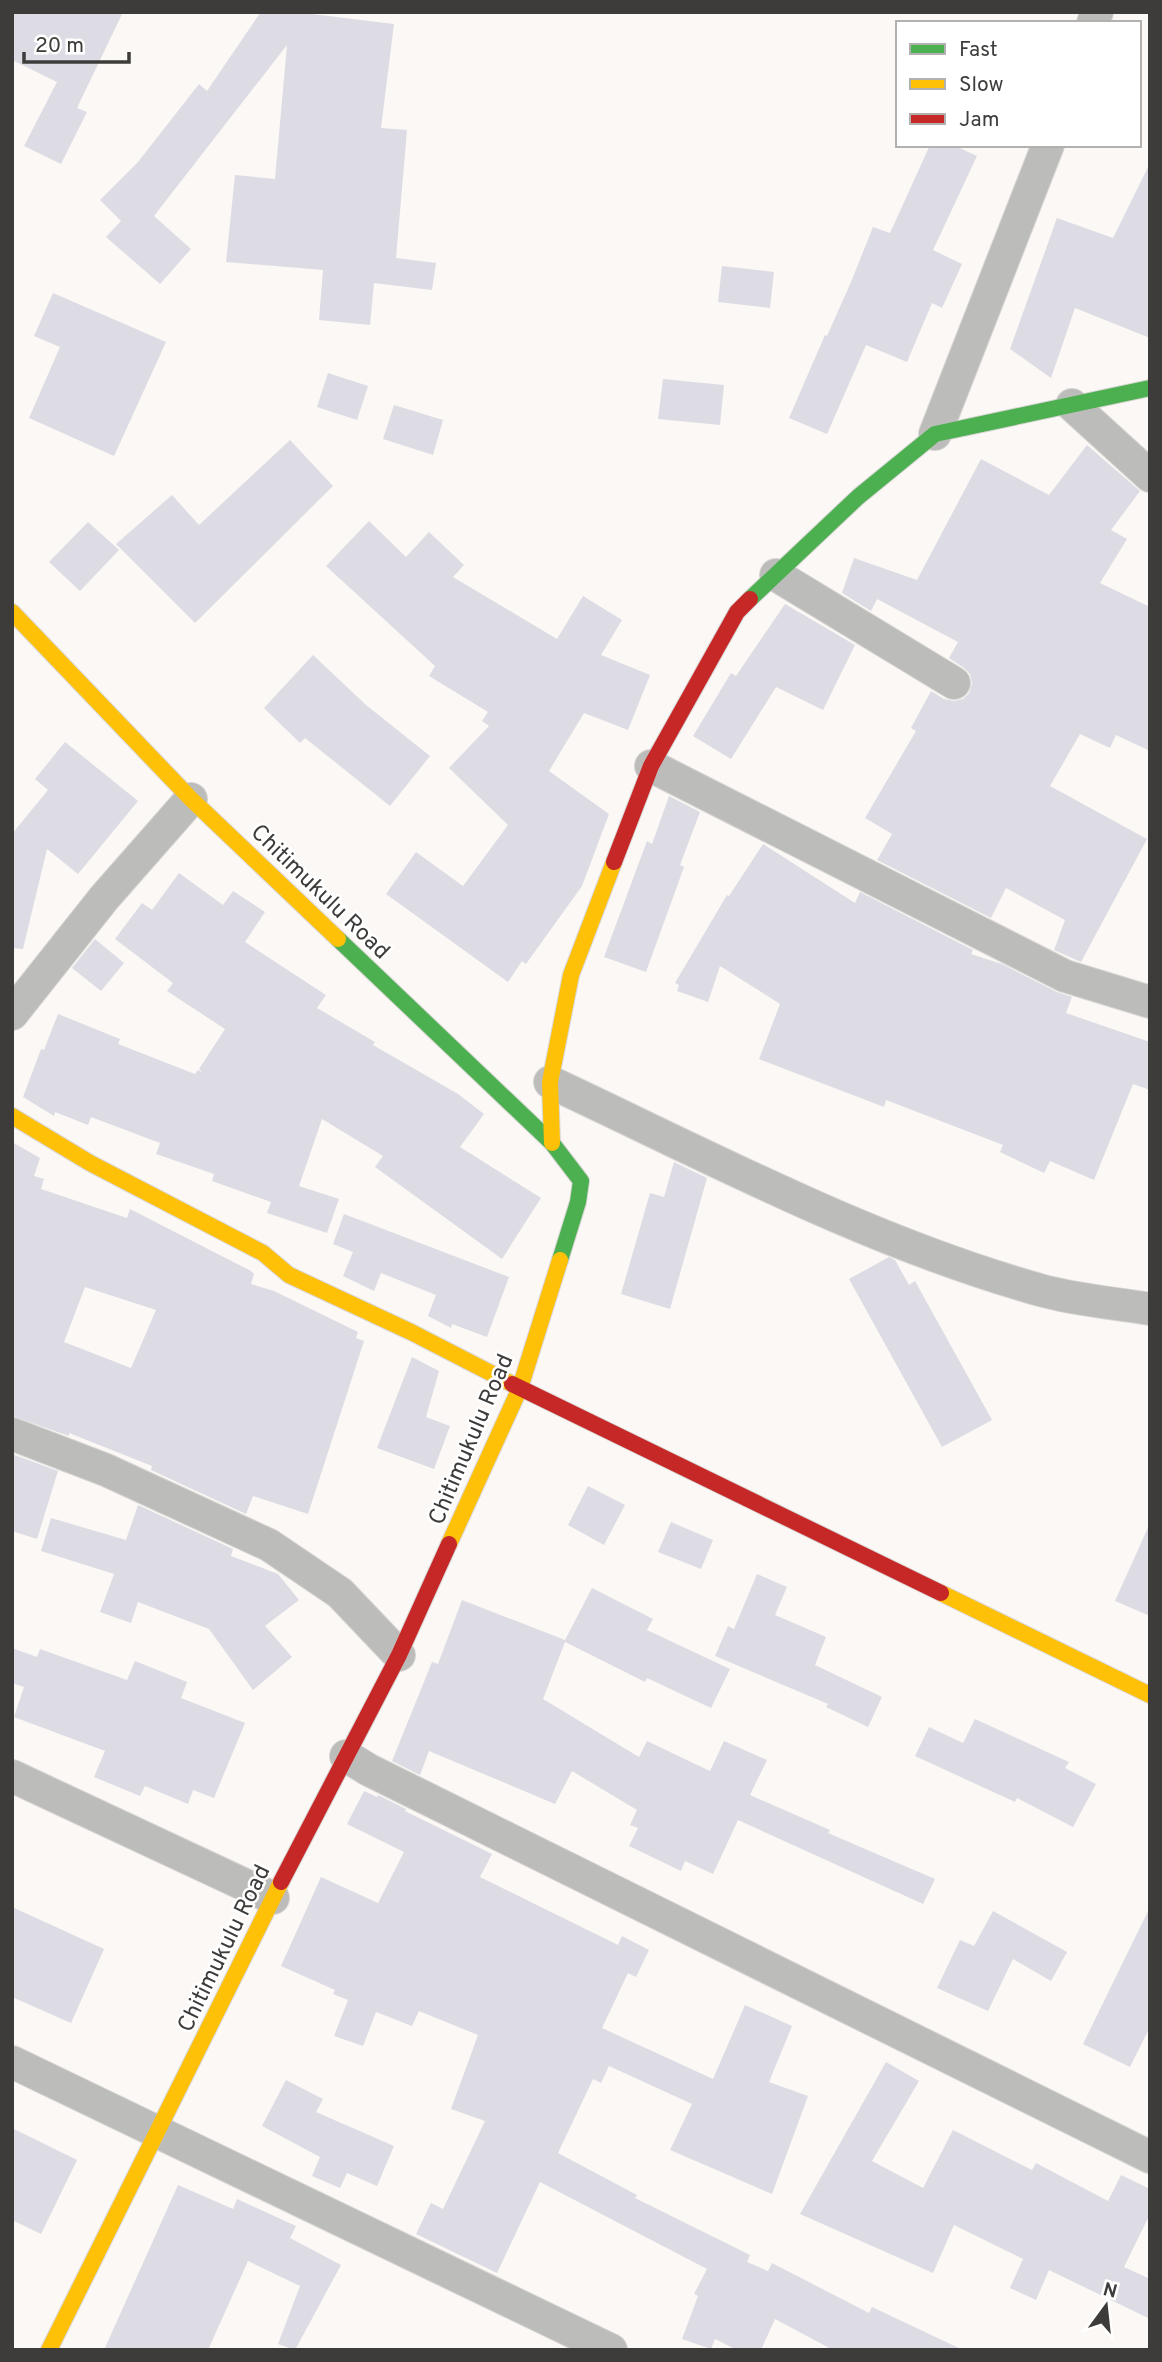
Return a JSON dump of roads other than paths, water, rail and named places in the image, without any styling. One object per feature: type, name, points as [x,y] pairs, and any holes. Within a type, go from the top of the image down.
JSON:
[{"type":"street","points":[[935,433],[1047,147]]},
{"type":"street","points":[[552,1143],[550,1082],[571,975],[651,766],[737,612],[858,497],[935,433],[1150,388]]},
{"type":"street","points":[[1072,405],[1150,476]]},
{"type":"street","points":[[776,575],[954,683]]},
{"type":"street","name":"Chitimukulu Road","points":[[12,612],[191,799],[552,1143],[581,1181],[578,1202],[520,1388],[399,1655],[273,1898],[50,2350]]},
{"type":"street","points":[[651,766],[1065,976],[1150,1002]]},
{"type":"street","points":[[12,1014],[104,898],[191,799]]},
{"type":"street","points":[[550,1082],[792,1195],[912,1247],[1041,1290],[1150,1309]]},
{"type":"street","points":[[12,1116],[90,1163],[263,1253],[289,1275],[411,1332],[520,1388],[1150,1695]]},
{"type":"street","points":[[12,1434],[106,1470],[269,1545],[340,1593],[399,1655]]},
{"type":"street","points":[[346,1756],[369,1770],[1150,2157]]},
{"type":"street","points":[[12,1776],[273,1898]]},
{"type":"street","points":[[12,2062],[611,2350]]}]
